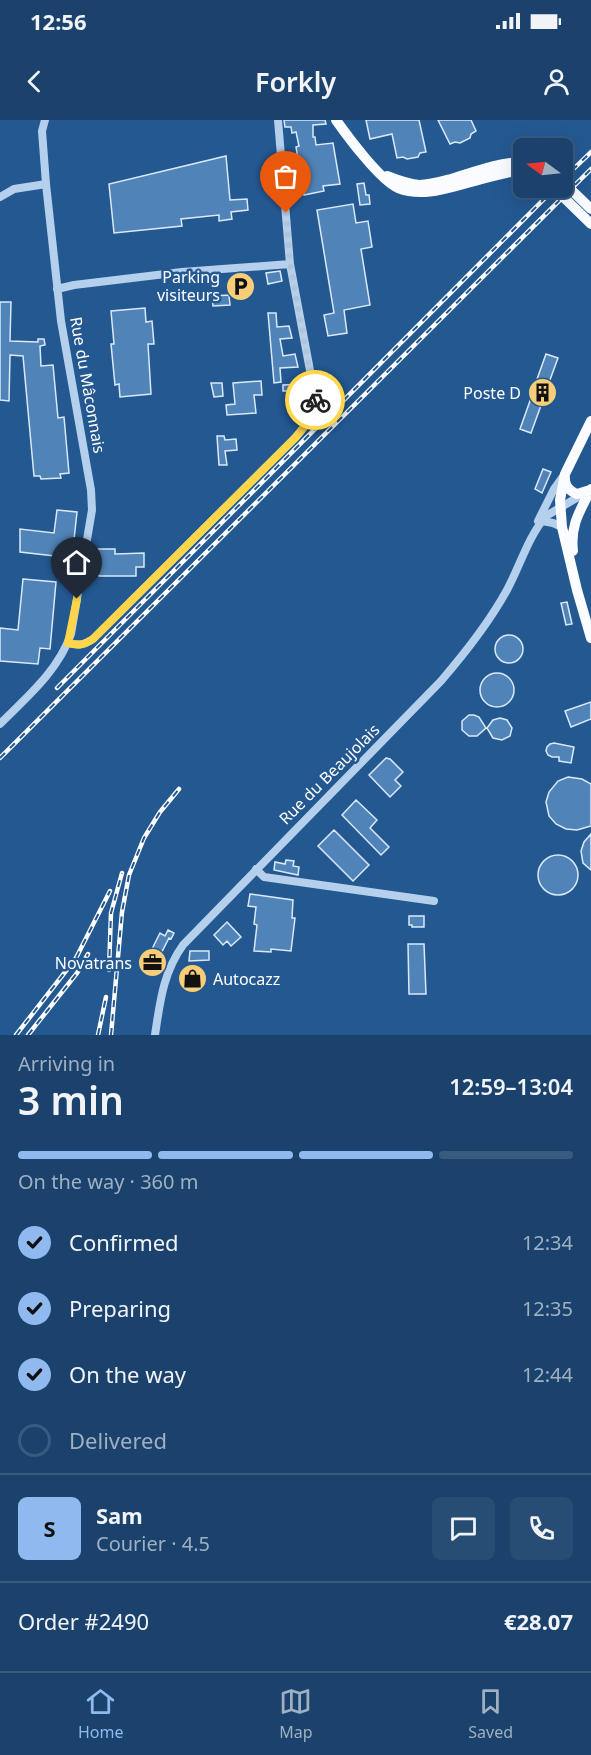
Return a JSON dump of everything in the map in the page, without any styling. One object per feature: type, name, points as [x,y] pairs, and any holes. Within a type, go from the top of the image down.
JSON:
[{"type":"main road","points":[[336,120],[352,143],[381,174],[395,187],[408,191],[434,192],[513,172]]},
{"type":"main road","points":[[381,174],[406,183],[430,184],[513,162]]},
{"type":"main road","points":[[573,192],[591,209]]},
{"type":"main road","points":[[564,198],[591,224]]},
{"type":"main road","points":[[584,610],[562,527],[560,509],[565,474],[587,441],[591,421]]},
{"type":"main road","points":[[565,474],[568,489],[577,494],[589,491]]},
{"type":"main road","points":[[589,491],[577,515],[572,532],[573,549],[591,638]]},
{"type":"street","name":"Rue du Mâconnais","points":[[0,724],[49,674],[64,652],[68,643],[90,529],[92,490],[57,289],[42,131],[45,120]]},
{"type":"street","points":[[68,643],[86,644],[93,639],[310,421],[315,397],[290,264],[279,120]]},
{"type":"street","points":[[0,197],[14,189],[46,184]]},
{"type":"street","points":[[57,289],[182,272],[290,264]]},
{"type":"street","name":"Rue du Beaujolais","points":[[154,1035],[164,981],[177,954],[190,937],[454,667],[478,636],[501,600],[539,519],[565,474]]},
{"type":"street","name":"Rue du Beaujolais","points":[[534,533],[546,516],[589,491]]},
{"type":"street","points":[[542,521],[562,527]]},
{"type":"street","points":[[256,869],[264,877],[434,901]]},
{"type":"building","points":[[284,120],[325,120],[326,124],[313,125],[313,137],[315,137],[316,145],[333,143],[340,184],[323,186],[324,191],[304,195],[296,147],[299,146],[296,132],[292,133],[291,127],[285,127]]},
{"type":"building","points":[[366,120],[419,120],[426,152],[420,153],[418,157],[397,158],[392,134],[370,139]]},
{"type":"building","points":[[438,120],[471,120],[476,131],[471,134],[470,138],[460,143],[450,144]]},
{"type":"building","points":[[226,156],[230,200],[247,199],[248,210],[231,212],[232,219],[219,221],[219,215],[181,219],[182,226],[114,233],[109,184]]},
{"type":"building","points":[[364,183],[370,204],[360,205],[357,184]]},
{"type":"building","points":[[353,204],[356,223],[368,221],[372,247],[361,249],[370,305],[344,310],[347,333],[328,336],[324,315],[334,313],[317,210]]},
{"type":"building","points":[[280,271],[282,281],[268,284],[266,273]]},
{"type":"building","points":[[229,295],[230,305],[213,306],[212,296]]},
{"type":"building","points":[[0,302],[11,302],[10,341],[38,342],[38,339],[44,339],[45,345],[40,346],[41,366],[53,365],[58,418],[64,417],[69,473],[60,474],[61,478],[41,479],[40,476],[34,476],[23,356],[10,355],[9,401],[0,400]]},
{"type":"building","points":[[145,308],[146,322],[152,321],[154,344],[148,344],[151,394],[120,397],[119,384],[115,385],[111,311]]},
{"type":"building","points":[[268,313],[276,313],[277,327],[289,326],[292,338],[280,339],[283,356],[295,354],[298,367],[280,368],[281,382],[274,383]]},
{"type":"building","name":"Poste D","points":[[546,354],[558,358],[547,388],[554,390],[550,402],[543,400],[531,433],[520,429],[531,398],[529,394]]},
{"type":"building","points":[[261,381],[262,395],[254,395],[256,413],[227,415],[226,405],[235,404],[233,383]]},
{"type":"building","points":[[211,383],[222,383],[223,396],[214,397]]},
{"type":"building","points":[[303,384],[305,405],[291,406],[290,391],[283,391],[283,385]]},
{"type":"building","points":[[217,436],[224,436],[225,440],[236,439],[237,450],[225,451],[227,465],[219,465]]},
{"type":"building","points":[[543,469],[551,472],[542,493],[535,489]]},
{"type":"building","points":[[57,510],[77,512],[72,558],[20,552],[20,529],[54,533]]},
{"type":"building","points":[[97,549],[115,549],[115,554],[144,553],[144,567],[136,567],[136,576],[99,576],[97,574]]},
{"type":"building","points":[[23,579],[56,582],[50,649],[40,648],[38,664],[0,661],[0,628],[18,630]]},
{"type":"building","points":[[567,602],[572,624],[566,625],[561,603]]},
{"type":"building","points":[[509,635],[519,639],[523,649],[519,659],[509,663],[499,659],[495,649],[499,639]]},
{"type":"building","points":[[497,673],[509,678],[514,690],[509,702],[497,707],[485,702],[480,690],[485,678]]},
{"type":"building","points":[[591,702],[591,719],[571,727],[565,711]]},
{"type":"building","points":[[469,715],[479,717],[486,728],[477,736],[469,736],[462,730],[462,721]]},
{"type":"building","points":[[500,718],[507,720],[512,728],[510,736],[502,740],[493,738],[487,728],[493,720]]},
{"type":"building","points":[[554,743],[574,747],[571,763],[559,761],[559,757],[548,755],[547,747]]},
{"type":"building","points":[[386,758],[403,772],[395,780],[401,786],[390,797],[369,775]]},
{"type":"building","points":[[568,777],[582,779],[591,784],[591,826],[577,830],[566,829],[556,824],[549,816],[546,802],[549,792],[558,781]]},
{"type":"building","points":[[356,800],[377,820],[370,828],[389,847],[381,855],[342,815]]},
{"type":"building","points":[[334,830],[369,865],[353,881],[318,846]]},
{"type":"building","points":[[591,834],[591,870],[583,863],[581,851],[584,842]]},
{"type":"building","points":[[558,855],[566,856],[572,861],[577,867],[577,883],[572,889],[566,894],[558,895],[550,894],[544,889],[539,883],[538,875],[539,867],[544,861],[550,856]]},
{"type":"building","points":[[286,860],[294,861],[293,866],[299,867],[298,875],[274,870],[275,862],[285,864]]},
{"type":"building","points":[[250,894],[293,900],[292,918],[295,918],[291,951],[271,949],[271,952],[254,951],[257,925],[254,924],[256,907],[248,906]]},
{"type":"building","points":[[409,916],[424,916],[424,927],[409,925]]},
{"type":"building","points":[[227,922],[241,937],[231,946],[227,941],[223,945],[214,935]]},
{"type":"building","name":"Novatrans","points":[[168,930],[174,933],[171,939],[169,938],[150,975],[144,973],[154,953],[151,951],[160,933],[165,936]]},
{"type":"building","points":[[408,944],[424,944],[426,994],[409,994]]},
{"type":"building","points":[[190,951],[209,951],[209,960],[189,961]]},
{"type":"building","name":"Autocazz","points":[[185,973],[199,974],[198,985],[184,984]]},
{"type":"railway","points":[[573,169],[591,152]]},
{"type":"railway","points":[[0,758],[591,169]]},
{"type":"railway","points":[[57,688],[545,198]]},
{"type":"railway","points":[[111,1035],[122,912],[129,875],[144,838],[160,812],[179,789]]},
{"type":"railway","points":[[109,970],[111,913],[122,873]]},
{"type":"railway","points":[[16,1035],[76,958],[110,891]]},
{"type":"railway","points":[[28,1035],[77,973],[88,954]]},
{"type":"railway","points":[[98,1035],[106,997]]},
{"type":"way so far","points":[[286,213],[290,264],[315,400]]},
{"type":"place","name":"Parking visiteurs","points":[[241,286]]},
{"type":"place","name":"Poste D","points":[[542,393]]},
{"type":"place","name":"Novatrans","points":[[153,963]]},
{"type":"place","name":"Autocazz","points":[[192,979]]},
{"type":"route","points":[[77,599],[68,643],[79,645],[86,644],[93,639],[295,438],[310,421],[315,400]]}]
